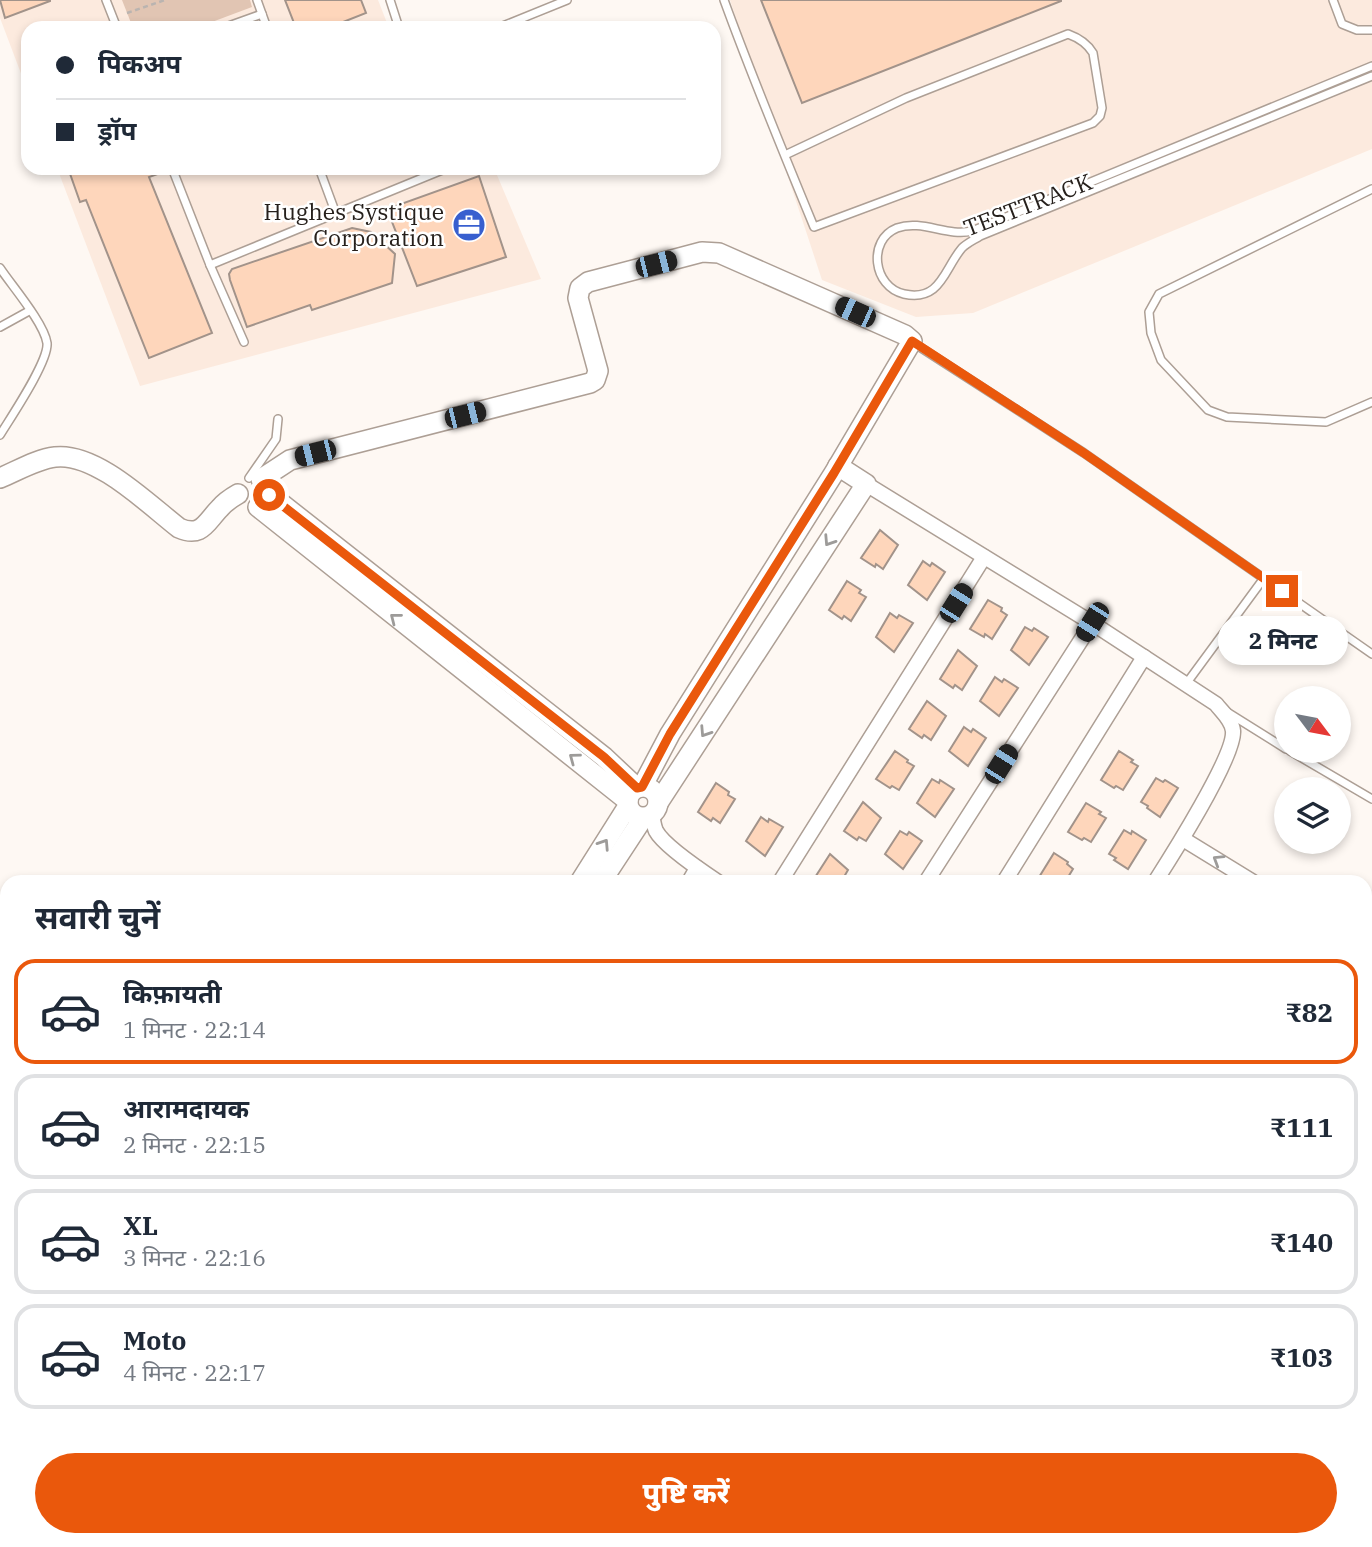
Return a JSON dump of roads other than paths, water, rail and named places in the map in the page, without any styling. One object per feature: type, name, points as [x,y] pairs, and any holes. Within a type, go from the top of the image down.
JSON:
[{"type":"street","points":[[0,478],[45,459],[57,457],[80,460],[106,472],[179,528],[188,532],[201,529],[226,501],[255,490],[290,460],[590,383],[595,380],[597,371],[578,298],[580,288],[588,282],[702,252],[719,253],[900,332],[912,341],[838,466],[670,734],[641,802],[604,875]]},
{"type":"street","points":[[838,466],[1092,622],[1218,706],[1227,717],[1233,732],[1228,752],[1183,839],[1160,875]]},
{"type":"street","points":[[585,875],[641,802],[866,484]]},
{"type":"street","points":[[255,490],[604,757],[641,802],[662,838],[708,875]]},
{"type":"street","points":[[784,875],[984,557]]},
{"type":"street","points":[[930,875],[1092,622]]},
{"type":"street","points":[[1008,875],[1144,657]]},
{"type":"street","points":[[1183,839],[1242,875]]},
{"type":"street","points":[[693,875],[697,868]]},
{"type":"lane","points":[[106,0],[114,21]]},
{"type":"lane","points":[[257,0],[264,21]]},
{"type":"lane","points":[[390,0],[398,21]]},
{"type":"lane","points":[[516,21],[567,0]]},
{"type":"lane","points":[[724,0],[785,155],[814,227],[1093,123],[1101,116],[1102,108],[1093,53],[1078,38],[1068,34],[906,98],[785,155]]},
{"type":"lane","points":[[1333,0],[1342,23],[1357,30],[1372,30]]},
{"type":"lane","points":[[242,21],[262,14]]},
{"type":"lane","name":"TESTTRACK","points":[[1372,66],[972,231],[961,234],[915,226],[897,228],[888,234],[878,249],[877,267],[880,277],[902,294],[926,293],[944,277],[963,248],[980,236],[1372,76]]},
{"type":"lane","points":[[175,175],[244,342]]},
{"type":"lane","points":[[322,175],[336,214]]},
{"type":"lane","points":[[210,265],[430,175]]},
{"type":"lane","points":[[1372,189],[1159,294],[1149,312],[1151,333],[1161,360],[1208,411],[1227,417],[1326,422],[1372,402]]},
{"type":"lane","points":[[0,268],[43,330],[47,350],[39,369],[0,435]]},
{"type":"lane","points":[[0,327],[29,310]]},
{"type":"lane","points":[[912,341],[1084,453],[1372,654]]},
{"type":"lane","points":[[255,490],[276,439],[278,419]]},
{"type":"lane","points":[[1186,684],[1264,578]]},
{"type":"lane","points":[[1218,706],[1274,741]]},
{"type":"lane","points":[[1310,763],[1372,799]]},
{"type":"place","name":"Hughes Systique Corporation","points":[[469,225]]}]
